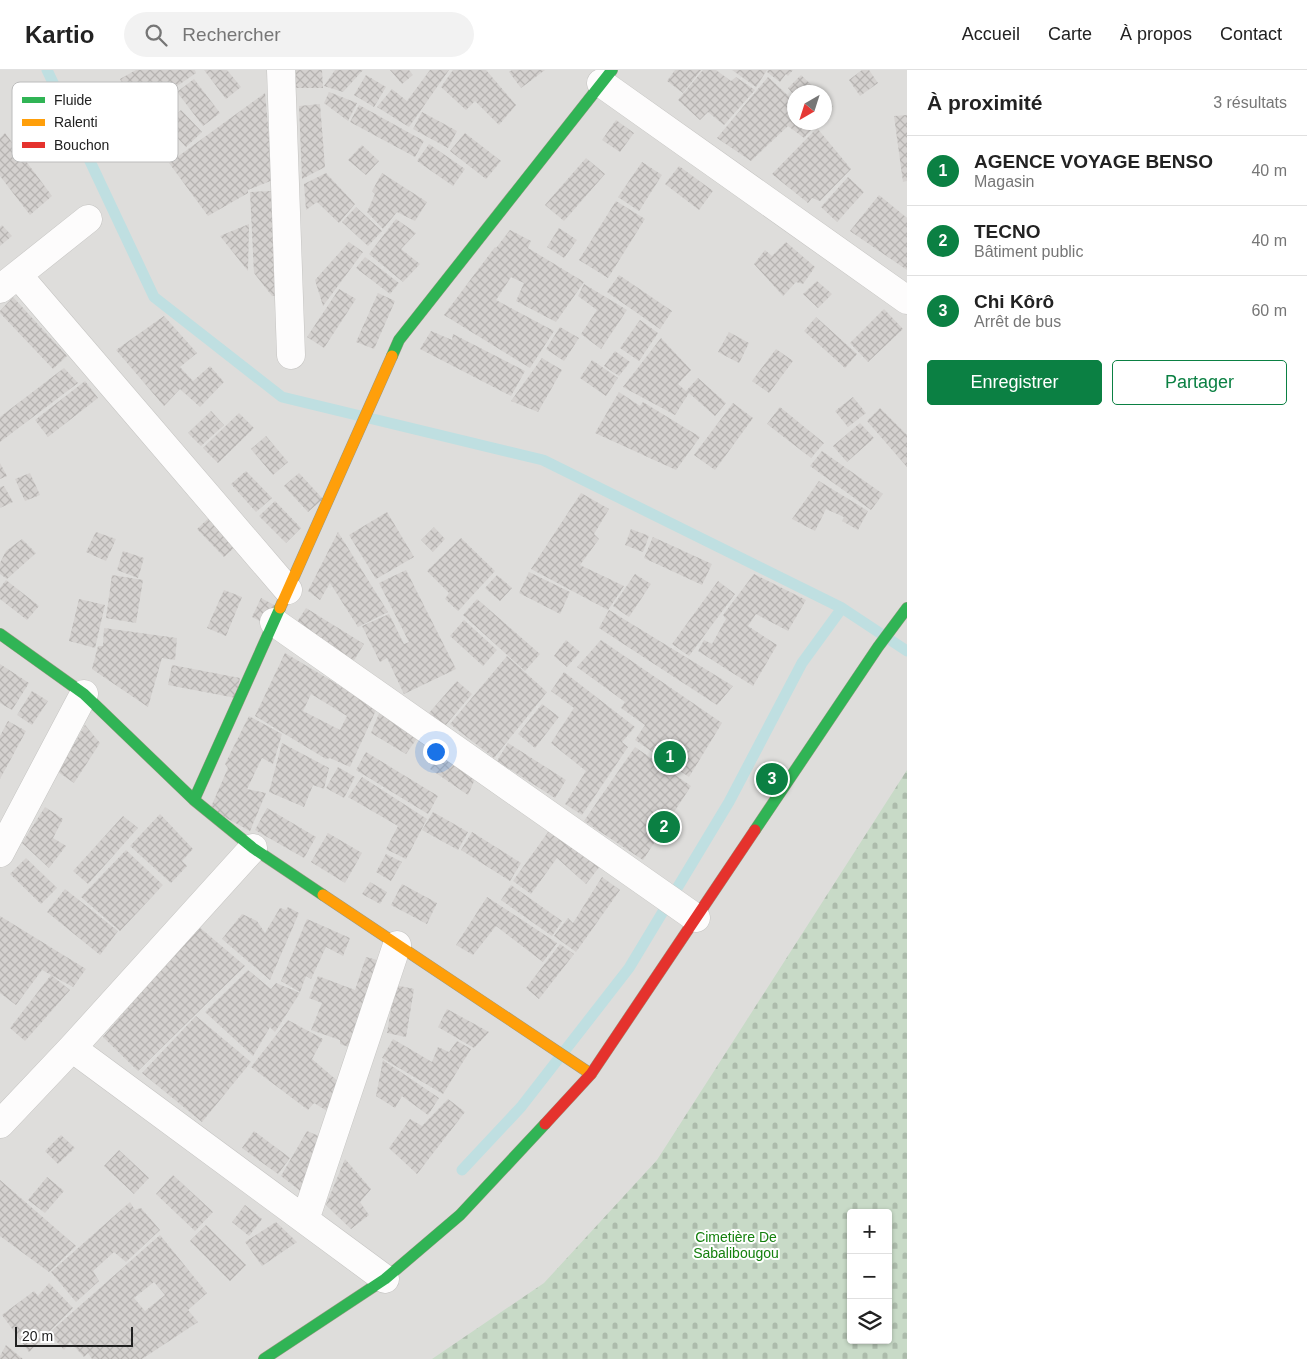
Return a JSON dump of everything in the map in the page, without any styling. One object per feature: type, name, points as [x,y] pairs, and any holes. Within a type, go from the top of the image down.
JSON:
[{"type":"street","points":[[281,70],[291,355]]},
{"type":"street","points":[[194,800],[399,340],[606,77],[907,300]]},
{"type":"street","points":[[88,219],[9,282],[288,590]]},
{"type":"street","points":[[264,1359],[385,1279],[460,1215],[591,1074],[878,647],[907,608]]},
{"type":"street","points":[[274,622],[696,918]]},
{"type":"street","points":[[0,634],[84,694],[194,800],[253,848],[591,1074]]},
{"type":"street","points":[[0,853],[84,694]]},
{"type":"street","points":[[0,1124],[72,1048],[253,848]]},
{"type":"street","points":[[305,1220],[397,945]]},
{"type":"street","points":[[72,1048],[385,1279]]},
{"type":"shaded area","points":[[0,70],[907,70],[907,1359],[0,1359]]},
{"type":"green space","name":"Cimetière De Sabalibougou","points":[[907,770],[907,1359],[432,1359],[544,1283],[657,1160]]},
{"type":"building","points":[[136,70],[195,70],[196,73],[178,85],[178,82],[122,82],[120,79]]},
{"type":"building","points":[[204,70],[227,70],[241,87],[226,99]]},
{"type":"building","points":[[296,70],[322,70],[323,88],[296,88]]},
{"type":"building","points":[[335,70],[363,70],[343,92],[324,86]]},
{"type":"building","points":[[390,70],[409,70],[413,75],[402,84]]},
{"type":"building","points":[[430,70],[449,70],[409,127],[377,107],[392,89],[407,101]]},
{"type":"building","points":[[453,70],[486,70],[516,105],[499,125],[475,101],[466,110],[441,87]]},
{"type":"building","points":[[512,70],[545,70],[521,88],[509,72]]},
{"type":"building","points":[[675,70],[701,70],[683,93],[667,81]]},
{"type":"building","points":[[703,70],[716,70],[731,81],[736,77],[755,90],[724,125],[708,112],[700,120],[678,100]]},
{"type":"building","points":[[732,70],[767,70],[756,87]]},
{"type":"building","points":[[768,70],[793,70],[788,76],[786,74],[780,82],[767,72]]},
{"type":"building","points":[[862,70],[869,70],[878,83],[860,96],[849,80]]},
{"type":"building","points":[[366,75],[386,87],[374,107],[354,95]]},
{"type":"building","points":[[801,75],[812,85],[791,85]]},
{"type":"building","points":[[768,77],[787,95],[787,127],[751,161],[717,138]]},
{"type":"building","points":[[194,79],[220,113],[203,126],[178,91]]},
{"type":"building","points":[[329,92],[357,103],[348,121],[324,103]]},
{"type":"building","points":[[265,93],[273,180],[248,190],[248,193],[208,216],[169,163],[178,162],[178,156]]},
{"type":"building","points":[[320,104],[325,167],[302,179],[299,106]]},
{"type":"building","points":[[359,105],[424,141],[415,157],[350,122]]},
{"type":"building","points":[[181,110],[202,132],[186,147],[178,139],[178,113]]},
{"type":"building","points":[[422,112],[457,131],[448,148],[413,129]]},
{"type":"building","points":[[907,115],[907,181],[903,182],[894,116]]},
{"type":"building","points":[[616,120],[634,133],[620,152],[602,140]]},
{"type":"building","points":[[793,130],[811,130],[804,138]]},
{"type":"building","points":[[815,130],[819,130],[851,169],[820,201],[812,198],[808,203],[772,174]]},
{"type":"building","points":[[5,133],[12,142],[12,162],[27,162],[52,196],[30,215],[0,176],[0,138]]},
{"type":"building","points":[[465,133],[501,161],[486,179],[450,151]]},
{"type":"building","points":[[429,144],[465,169],[453,186],[417,161]]},
{"type":"building","points":[[362,145],[379,161],[366,175],[348,160]]},
{"type":"building","points":[[586,158],[605,174],[564,221],[545,205]]},
{"type":"building","points":[[642,162],[662,175],[639,211],[618,197]]},
{"type":"building","points":[[679,166],[713,191],[699,210],[665,184]]},
{"type":"building","points":[[326,173],[355,204],[339,223],[317,202],[306,210],[304,184]]},
{"type":"building","points":[[382,173],[427,202],[415,221],[397,212],[383,229],[367,212],[375,194],[372,191]]},
{"type":"building","points":[[848,177],[864,192],[837,222],[821,207]]},
{"type":"building","points":[[271,191],[276,296],[272,296],[254,273],[250,192]]},
{"type":"building","points":[[879,195],[907,218],[907,270],[850,231]]},
{"type":"building","points":[[616,201],[645,219],[608,278],[579,260]]},
{"type":"building","points":[[356,207],[382,231],[368,246],[342,222]]},
{"type":"building","points":[[396,219],[416,233],[401,249],[420,264],[403,282],[369,254]]},
{"type":"building","points":[[249,224],[248,271],[220,236]]},
{"type":"building","points":[[2,225],[12,236],[0,246],[0,227]]},
{"type":"building","points":[[559,228],[577,240],[564,258],[547,247]]},
{"type":"building","points":[[510,230],[531,241],[528,248],[584,282],[556,322],[516,301],[524,283],[511,277],[496,300],[554,331],[530,368],[444,315]]},
{"type":"building","points":[[349,242],[363,252],[323,306],[315,280]]},
{"type":"building","points":[[786,242],[815,267],[803,284],[796,282],[783,296],[754,264],[765,250],[772,256]]},
{"type":"building","points":[[365,257],[399,283],[390,294],[356,268]]},
{"type":"building","points":[[619,275],[672,311],[660,329],[607,292]]},
{"type":"building","points":[[817,281],[832,294],[818,308],[803,294]]},
{"type":"building","points":[[584,284],[627,310],[601,349],[581,334],[597,310],[578,296]]},
{"type":"building","points":[[339,289],[356,299],[324,348],[307,337]]},
{"type":"building","points":[[378,293],[395,301],[374,349],[356,342]]},
{"type":"building","points":[[13,297],[67,356],[53,369],[0,313]]},
{"type":"building","points":[[884,309],[903,329],[868,362],[850,343]]},
{"type":"building","points":[[164,316],[197,353],[180,367],[193,381],[210,366],[224,382],[200,407],[180,389],[164,406],[116,350]]},
{"type":"building","points":[[816,317],[857,354],[845,368],[804,331]]},
{"type":"building","points":[[640,320],[658,333],[639,361],[620,348]]},
{"type":"building","points":[[560,327],[579,338],[564,361],[546,349]]},
{"type":"building","points":[[431,331],[452,340],[453,334],[525,371],[511,396],[420,349]]},
{"type":"building","points":[[729,332],[749,343],[739,363],[718,352]]},
{"type":"building","points":[[661,338],[691,370],[678,384],[686,391],[698,378],[726,403],[715,416],[689,393],[675,415],[623,387]]},
{"type":"building","points":[[776,349],[793,361],[769,393],[752,381]]},
{"type":"building","points":[[615,351],[630,362],[619,376],[604,366]]},
{"type":"building","points":[[542,358],[562,370],[538,412],[511,401]]},
{"type":"building","points":[[592,360],[618,378],[606,396],[580,378]]},
{"type":"building","points":[[64,368],[78,383],[0,442],[0,417]]},
{"type":"building","points":[[85,381],[98,398],[48,437],[35,420]]},
{"type":"building","points":[[619,392],[640,406],[643,402],[700,437],[676,470],[595,433]]},
{"type":"building","points":[[853,397],[866,413],[848,427],[835,411]]},
{"type":"building","points":[[733,403],[753,418],[715,470],[694,455]]},
{"type":"building","points":[[780,407],[824,443],[811,458],[767,424]]},
{"type":"building","points":[[880,408],[907,435],[907,467],[867,421]]},
{"type":"building","points":[[211,411],[224,425],[201,446],[188,433]]},
{"type":"building","points":[[239,413],[254,428],[218,463],[203,448]]},
{"type":"building","points":[[860,423],[874,438],[847,462],[833,446]]},
{"type":"building","points":[[266,436],[288,462],[273,475],[251,449]]},
{"type":"building","points":[[822,451],[883,494],[871,510],[810,466]]},
{"type":"building","points":[[0,463],[7,476],[0,479]]},
{"type":"building","points":[[246,471],[272,498],[256,512],[231,484]]},
{"type":"building","points":[[30,473],[40,495],[25,501],[15,479]]},
{"type":"building","points":[[299,473],[323,499],[308,512],[284,486]]},
{"type":"building","points":[[819,481],[868,511],[858,530],[842,521],[844,517],[826,509],[815,531],[792,519]]},
{"type":"building","points":[[4,486],[13,502],[0,508],[0,487]]},
{"type":"building","points":[[581,493],[609,509],[594,534],[599,539],[580,565],[624,586],[608,610],[531,569]]},
{"type":"building","points":[[275,501],[301,528],[286,543],[259,516]]},
{"type":"building","points":[[387,512],[414,557],[376,579],[349,535]]},
{"type":"building","points":[[212,515],[239,543],[224,557],[197,529]]},
{"type":"building","points":[[434,527],[445,539],[433,552],[421,540]]},
{"type":"building","points":[[631,529],[649,536],[643,552],[625,545]]},
{"type":"building","points":[[96,532],[116,539],[106,561],[86,552]]},
{"type":"building","points":[[338,532],[388,612],[358,627],[330,583],[320,600],[308,591]]},
{"type":"building","points":[[653,537],[712,564],[702,585],[644,558]]},
{"type":"building","points":[[461,538],[495,571],[458,611],[445,599],[449,593],[427,571]]},
{"type":"building","points":[[22,539],[36,553],[7,579],[0,574],[0,563],[6,551]]},
{"type":"building","points":[[123,551],[144,558],[138,578],[117,570]]},
{"type":"building","points":[[406,570],[456,669],[404,694],[387,658],[380,662],[362,626],[389,614],[404,644],[409,642],[379,583]]},
{"type":"building","points":[[529,572],[570,592],[560,614],[519,593]]},
{"type":"building","points":[[635,574],[651,584],[629,617],[613,606]]},
{"type":"building","points":[[754,574],[806,600],[788,631],[756,614],[748,626],[777,645],[753,686],[698,651],[704,640],[712,644],[726,619],[723,615]]},
{"type":"building","points":[[112,575],[143,580],[136,623],[106,618]]},
{"type":"building","points":[[497,575],[512,588],[500,601],[485,588]]},
{"type":"building","points":[[6,580],[39,606],[27,620],[0,599],[0,588]]},
{"type":"building","points":[[718,581],[735,594],[689,656],[672,644]]},
{"type":"building","points":[[224,590],[242,597],[226,636],[207,628]]},
{"type":"building","points":[[261,598],[276,606],[266,624],[252,617]]},
{"type":"building","points":[[79,599],[105,605],[95,648],[69,641]]},
{"type":"building","points":[[477,599],[540,654],[525,671],[463,615]]},
{"type":"building","points":[[306,608],[364,644],[353,662],[295,625]]},
{"type":"building","points":[[609,610],[733,686],[717,705],[599,628]]},
{"type":"building","points":[[464,620],[497,650],[483,666],[450,636]]},
{"type":"building","points":[[104,628],[177,638],[175,660],[162,658],[148,707],[92,669],[98,646],[103,646]]},
{"type":"building","points":[[566,640],[580,652],[567,667],[554,656]]},
{"type":"building","points":[[601,640],[722,723],[689,777],[635,740],[645,725],[621,708],[625,702],[577,667]]},
{"type":"building","points":[[285,653],[377,708],[350,767],[330,758],[326,759],[255,716]],"holes":[[[311,694],[347,716],[340,730],[303,711]]]},
{"type":"building","points":[[507,656],[547,692],[494,758],[450,724]]},
{"type":"building","points":[[0,664],[29,683],[12,710],[0,703]]},
{"type":"building","points":[[172,665],[240,678],[236,698],[168,685]]},
{"type":"building","points":[[564,672],[635,727],[622,742],[628,747],[582,815],[565,804],[586,771],[551,743],[574,708],[551,691]]},
{"type":"building","points":[[457,681],[472,694],[445,726],[429,713]]},
{"type":"building","points":[[32,691],[48,701],[32,725],[17,715]]},
{"type":"building","points":[[542,704],[559,717],[535,748],[518,734]]},
{"type":"building","points":[[380,711],[418,737],[406,754],[371,733]]},
{"type":"building","points":[[249,716],[282,734],[273,764],[262,758],[247,789],[266,793],[250,831],[210,809],[228,768],[225,764]]},
{"type":"building","points":[[8,721],[26,731],[0,779],[0,736]]},
{"type":"building","points":[[85,725],[100,743],[74,783],[58,772]]},
{"type":"building","points":[[282,743],[329,768],[324,789],[313,785],[304,807],[269,792]]},
{"type":"building","points":[[508,743],[566,780],[555,798],[497,761]]},
{"type":"building","points":[[635,747],[691,786],[643,860],[584,821]]},
{"type":"building","points":[[366,752],[438,796],[428,814],[356,770]]},
{"type":"building","points":[[439,755],[475,779],[468,795],[430,769]]},
{"type":"building","points":[[338,767],[355,777],[344,798],[326,788]]},
{"type":"building","points":[[362,777],[427,819],[406,859],[386,849],[398,826],[348,797]]},
{"type":"building","points":[[45,807],[63,819],[53,838],[66,846],[49,868],[22,843]]},
{"type":"building","points":[[267,808],[316,837],[304,858],[255,830]]},
{"type":"building","points":[[433,812],[468,832],[458,850],[422,830]]},
{"type":"building","points":[[160,814],[193,849],[182,861],[187,866],[171,883],[130,846]]},
{"type":"building","points":[[123,816],[138,828],[88,884],[73,871]]},
{"type":"building","points":[[551,828],[601,865],[586,884],[557,858],[531,894],[513,881]]},
{"type":"building","points":[[472,832],[521,863],[510,881],[461,850]]},
{"type":"building","points":[[328,833],[362,853],[345,883],[311,862]]},
{"type":"building","points":[[126,850],[163,885],[120,931],[81,897]]},
{"type":"building","points":[[386,854],[402,862],[391,881],[376,872]]},
{"type":"building","points":[[26,858],[57,888],[41,904],[10,874]]},
{"type":"building","points":[[602,877],[620,890],[576,952],[554,936],[568,918],[573,923]]},
{"type":"building","points":[[370,882],[387,892],[380,904],[362,894]]},
{"type":"building","points":[[402,884],[437,903],[427,924],[391,905]]},
{"type":"building","points":[[511,885],[562,921],[552,936],[501,900]]},
{"type":"building","points":[[65,889],[118,931],[100,955],[47,912]]},
{"type":"building","points":[[487,897],[557,943],[543,962],[496,926],[473,955],[456,945]]},
{"type":"building","points":[[288,907],[299,913],[270,980],[222,939],[242,914],[257,921],[265,933],[280,908],[286,910]]},
{"type":"building","points":[[0,916],[86,969],[73,987],[42,970],[16,1005],[0,993]]},
{"type":"building","points":[[307,919],[350,938],[343,956],[326,947],[311,979],[306,976],[300,992],[281,981]]},
{"type":"building","points":[[198,926],[245,966],[138,1071],[103,1037]]},
{"type":"building","points":[[560,944],[574,954],[539,999],[526,988]]},
{"type":"building","points":[[366,957],[381,961],[355,1049],[340,1044],[340,1040],[311,1030],[322,1003],[309,998],[318,976],[355,990]]},
{"type":"building","points":[[248,970],[271,989],[276,983],[300,993],[275,1032],[270,1027],[253,1056],[205,1012]]},
{"type":"building","points":[[51,975],[70,990],[25,1041],[10,1028]]},
{"type":"building","points":[[395,985],[414,989],[406,1037],[387,1033]]},
{"type":"building","points":[[447,1009],[489,1032],[474,1048],[438,1027]]},
{"type":"building","points":[[196,1016],[251,1062],[202,1122],[142,1073]]},
{"type":"building","points":[[288,1020],[323,1039],[312,1059],[340,1083],[329,1112],[314,1103],[308,1110],[251,1067]]},
{"type":"building","points":[[393,1039],[432,1062],[438,1047],[449,1052],[457,1041],[471,1049],[443,1094],[382,1058]]},
{"type":"building","points":[[383,1060],[439,1098],[428,1115],[402,1096],[395,1108],[376,1096]]},
{"type":"building","points":[[448,1099],[465,1112],[417,1174],[389,1148],[410,1119],[422,1126]]},
{"type":"building","points":[[254,1131],[290,1158],[278,1174],[242,1148]]},
{"type":"building","points":[[307,1131],[321,1137],[303,1193],[281,1176]]},
{"type":"building","points":[[61,1135],[75,1148],[58,1164],[45,1151]]},
{"type":"building","points":[[119,1150],[149,1178],[134,1194],[104,1166]]},
{"type":"building","points":[[345,1159],[371,1189],[360,1202],[369,1215],[351,1229],[326,1205]]},
{"type":"building","points":[[173,1175],[213,1212],[195,1231],[156,1194]]},
{"type":"building","points":[[47,1177],[64,1191],[45,1213],[28,1200]]},
{"type":"building","points":[[0,1180],[76,1246],[49,1272],[0,1236]]},
{"type":"building","points":[[130,1202],[135,1210],[141,1208],[160,1230],[126,1262],[114,1252],[93,1271],[99,1281],[76,1302],[51,1272]]},
{"type":"building","points":[[245,1205],[262,1219],[249,1236],[232,1222]]},
{"type":"building","points":[[276,1222],[297,1242],[262,1266],[245,1242]]},
{"type":"building","points":[[206,1225],[246,1265],[230,1281],[190,1241]]},
{"type":"building","points":[[160,1235],[207,1293],[188,1310],[198,1322],[142,1359],[92,1359],[88,1353],[84,1357],[70,1342],[64,1350],[49,1333]],"holes":[[[154,1282],[165,1295],[145,1311],[134,1298]]]},
{"type":"building","points":[[49,1283],[73,1308],[29,1352],[2,1315],[34,1291],[38,1296]]},
{"type":"building","points":[[6,1345],[23,1359],[0,1359]]},
{"type":"waterway","points":[[47,70],[53,82]]},
{"type":"waterway","points":[[90,162],[154,297],[282,397],[543,460],[842,608],[907,651]]},
{"type":"waterway","points":[[462,1170],[521,1107],[629,968],[729,802],[802,663],[842,608]]},
{"type":"traffic: fast","points":[[392,356],[399,340],[612,70]]},
{"type":"traffic: fast","points":[[194,800],[280,608]]},
{"type":"traffic: fast","points":[[755,830],[878,647],[907,608]]},
{"type":"traffic: fast","points":[[0,634],[84,694],[194,800],[253,848],[323,895]]},
{"type":"traffic: fast","points":[[264,1359],[385,1279],[460,1215],[545,1124]]},
{"type":"traffic: slow","points":[[280,608],[392,356]]},
{"type":"traffic: slow","points":[[323,895],[591,1074]]},
{"type":"traffic: jam","points":[[545,1124],[591,1074],[755,830]]},
{"type":"place","name":"AGENCE VOYAGE BENSO","points":[[670,757]]},
{"type":"place","name":"Chi Kôrô","points":[[772,779]]},
{"type":"place","name":"TECNO","points":[[664,827]]}]
